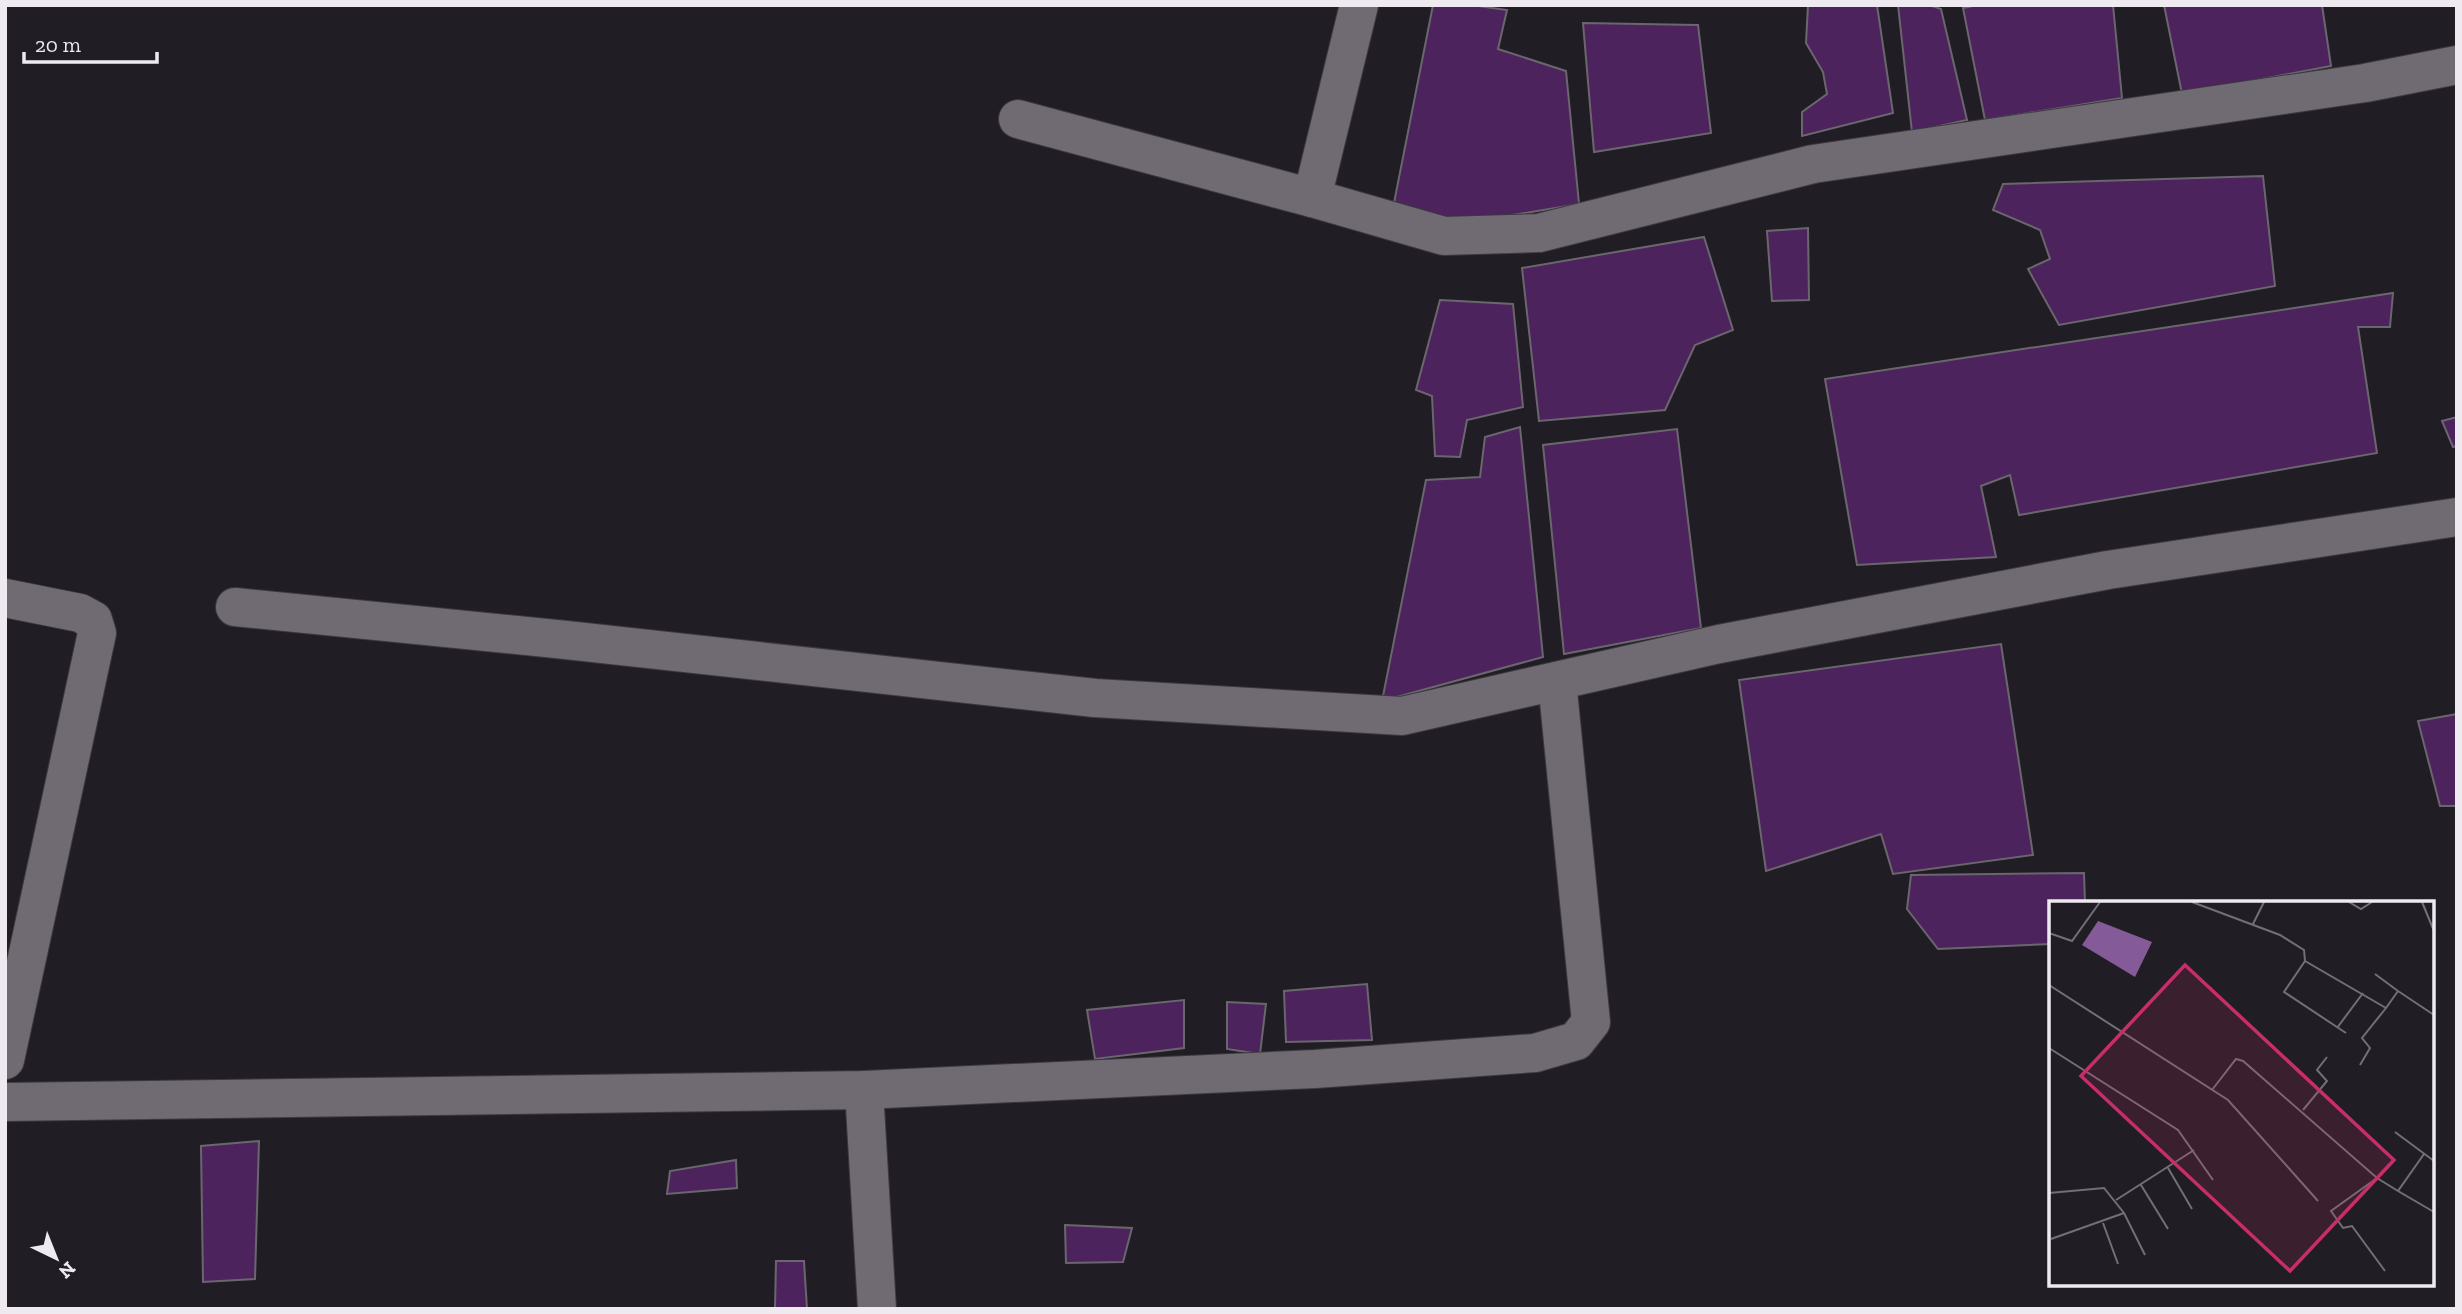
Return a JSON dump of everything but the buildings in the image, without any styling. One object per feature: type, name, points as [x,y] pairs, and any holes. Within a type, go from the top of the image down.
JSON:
[{"type":"street","points":[[1312,198],[1359,5]]},
{"type":"street","points":[[1017,119],[1444,236],[1539,233],[1813,164],[2365,83],[2457,65]]},
{"type":"street","points":[[235,607],[1095,698],[1402,716],[1718,644],[2095,572],[2457,517]]},
{"type":"street","points":[[5,598],[80,612],[93,620],[97,633],[5,1060]]},
{"type":"street","points":[[5,1102],[864,1090],[1315,1069],[1535,1053],[1576,1041],[1591,1022],[1557,681]]},
{"type":"street","points":[[864,1090],[877,1309]]}]
